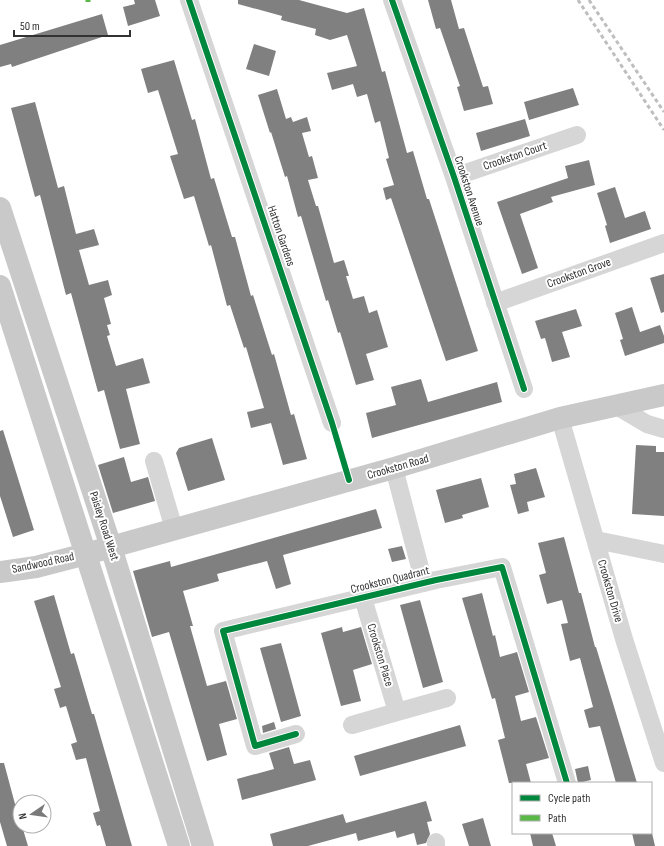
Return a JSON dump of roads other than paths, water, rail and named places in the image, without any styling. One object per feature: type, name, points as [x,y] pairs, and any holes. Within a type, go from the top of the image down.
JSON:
[{"type":"main road","name":"Paisley Road West","points":[[0,208],[111,547],[203,846]]},
{"type":"main road","points":[[0,286],[179,846]]},
{"type":"main road","name":"Crookston Road","points":[[86,554],[394,468],[560,418],[664,395]]},
{"type":"main road","name":"Sandwood Road","points":[[0,572],[36,567],[86,554]]},
{"type":"street","name":"Hatton Gardens","points":[[189,0],[332,423]]},
{"type":"street","name":"Crookston Avenue","points":[[392,0],[454,177],[524,389]]},
{"type":"street","name":"Crookston Court","points":[[454,177],[577,135]]},
{"type":"street","name":"Crookston Grove","points":[[495,304],[664,243]]},
{"type":"street","points":[[614,405],[647,424],[664,428]]},
{"type":"street","name":"Crookston Drive","points":[[560,418],[624,639],[664,763]]},
{"type":"street","points":[[154,461],[174,529]]},
{"type":"street","points":[[394,468],[424,583]]},
{"type":"street","points":[[596,540],[664,554]]},
{"type":"street","name":"Crookston Quadrant","points":[[296,734],[255,746],[223,631],[424,583],[502,567],[563,782]]},
{"type":"street","name":"Crookston Place","points":[[363,598],[397,712]]},
{"type":"street","points":[[352,725],[447,698]]},
{"type":"railway","points":[[578,0],[664,130]]},
{"type":"railway","points":[[589,0],[664,112]]}]
